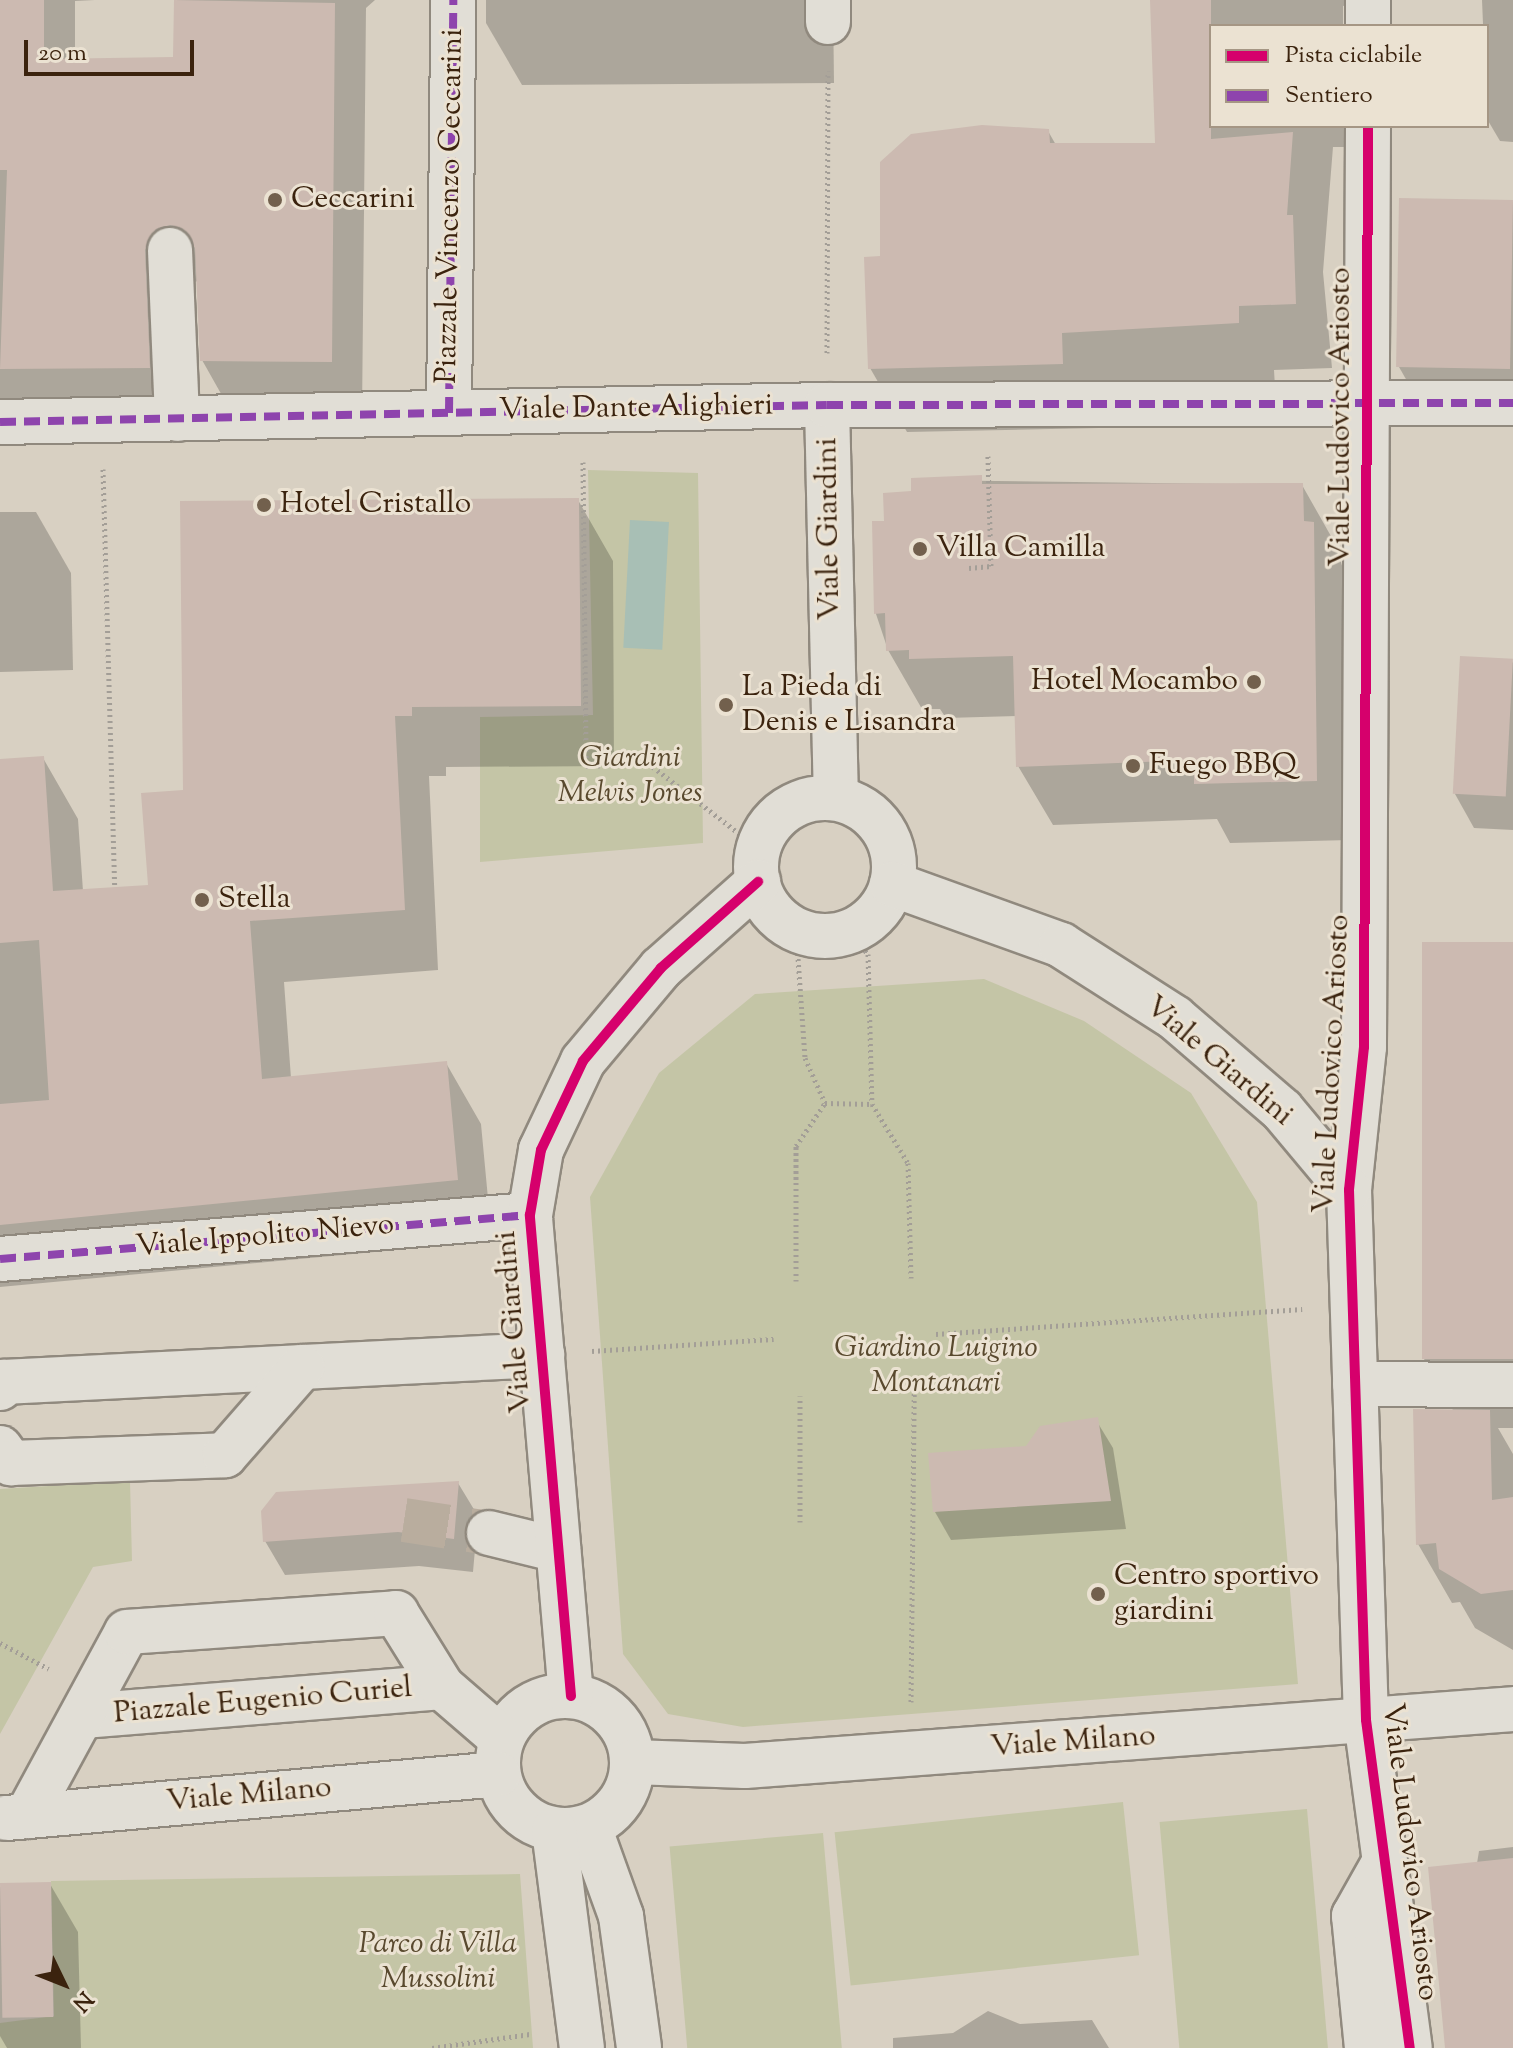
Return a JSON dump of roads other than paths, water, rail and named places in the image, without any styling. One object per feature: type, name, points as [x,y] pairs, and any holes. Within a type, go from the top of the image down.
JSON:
[{"type":"street","name":"Piazzale Vincenzo Ceccarini","points":[[449,413],[453,0]]},
{"type":"street","points":[[1368,0],[1368,24]]},
{"type":"street","name":"Viale Ludovico Ariosto","points":[[1368,128],[1364,1047],[1349,1190],[1366,1720],[1410,2048]]},
{"type":"street","points":[[170,250],[177,419]]},
{"type":"street","name":"Viale Dante Alighieri","points":[[0,422],[827,405],[1513,403]]},
{"type":"street","name":"Viale Giardini","points":[[827,405],[836,798]]},
{"type":"street","points":[[836,798],[857,805],[883,829],[895,862],[892,884],[884,904],[850,932],[796,929],[778,918],[758,865],[788,809],[836,798]]},
{"type":"street","name":"Viale Giardini","points":[[571,1696],[530,1215],[541,1150],[583,1061],[661,968],[758,865]]},
{"type":"street","name":"Viale Giardini","points":[[892,884],[1061,945],[1175,1018],[1282,1110],[1349,1190]]},
{"type":"street","name":"Viale Ippolito Nievo","points":[[0,1259],[530,1215]]},
{"type":"street","points":[[0,1388],[3,1382],[542,1355]]},
{"type":"street","points":[[0,1448],[11,1463],[225,1455],[302,1367]]},
{"type":"street","points":[[1355,1384],[1513,1385]]},
{"type":"street","points":[[489,1533],[558,1550]]},
{"type":"street","name":"Piazzale Eugenio Curiel","points":[[13,1817],[83,1716],[127,1632],[396,1613],[442,1687],[500,1757]]},
{"type":"street","name":"Piazzale Eugenio Curiel","points":[[83,1716],[442,1687]]},
{"type":"street","points":[[572,1828],[621,1801],[633,1762],[614,1717],[571,1696],[529,1706],[500,1757],[517,1812],[572,1828],[621,1916],[639,2048]]},
{"type":"street","name":"Viale Milano","points":[[633,1762],[745,1766],[1513,1709]]},
{"type":"street","name":"Viale Milano","points":[[13,1817],[500,1757]]},
{"type":"street","points":[[572,1828],[581,2039]]},
{"type":"street","points":[[1367,2048],[1354,1916],[1385,1861]]},
{"type":"tunnel","points":[[404,1520],[489,1533]]},
{"type":"place","name":"Ceccarini","points":[[275,200]]},
{"type":"place","name":"Hotel Cristallo","points":[[264,505]]},
{"type":"place","name":"Villa Camilla","points":[[920,549]]},
{"type":"place","name":"Hotel Mocambo","points":[[1254,682]]},
{"type":"place","name":"La Pieda di Denis e Lisandra","points":[[726,705]]},
{"type":"place","name":"Fuego BBQ","points":[[1133,766]]},
{"type":"place","name":"Stella","points":[[202,900]]},
{"type":"place","name":"Centro sportivo giardini","points":[[1098,1594]]},
{"type":"park label","name":"Giardini Melvis Jones","points":[[630,776]]},
{"type":"park label","name":"Giardino Luigino Montanari","points":[[936,1366]]},
{"type":"park label","name":"Parco di Villa Mussolini","points":[[438,1962]]}]
